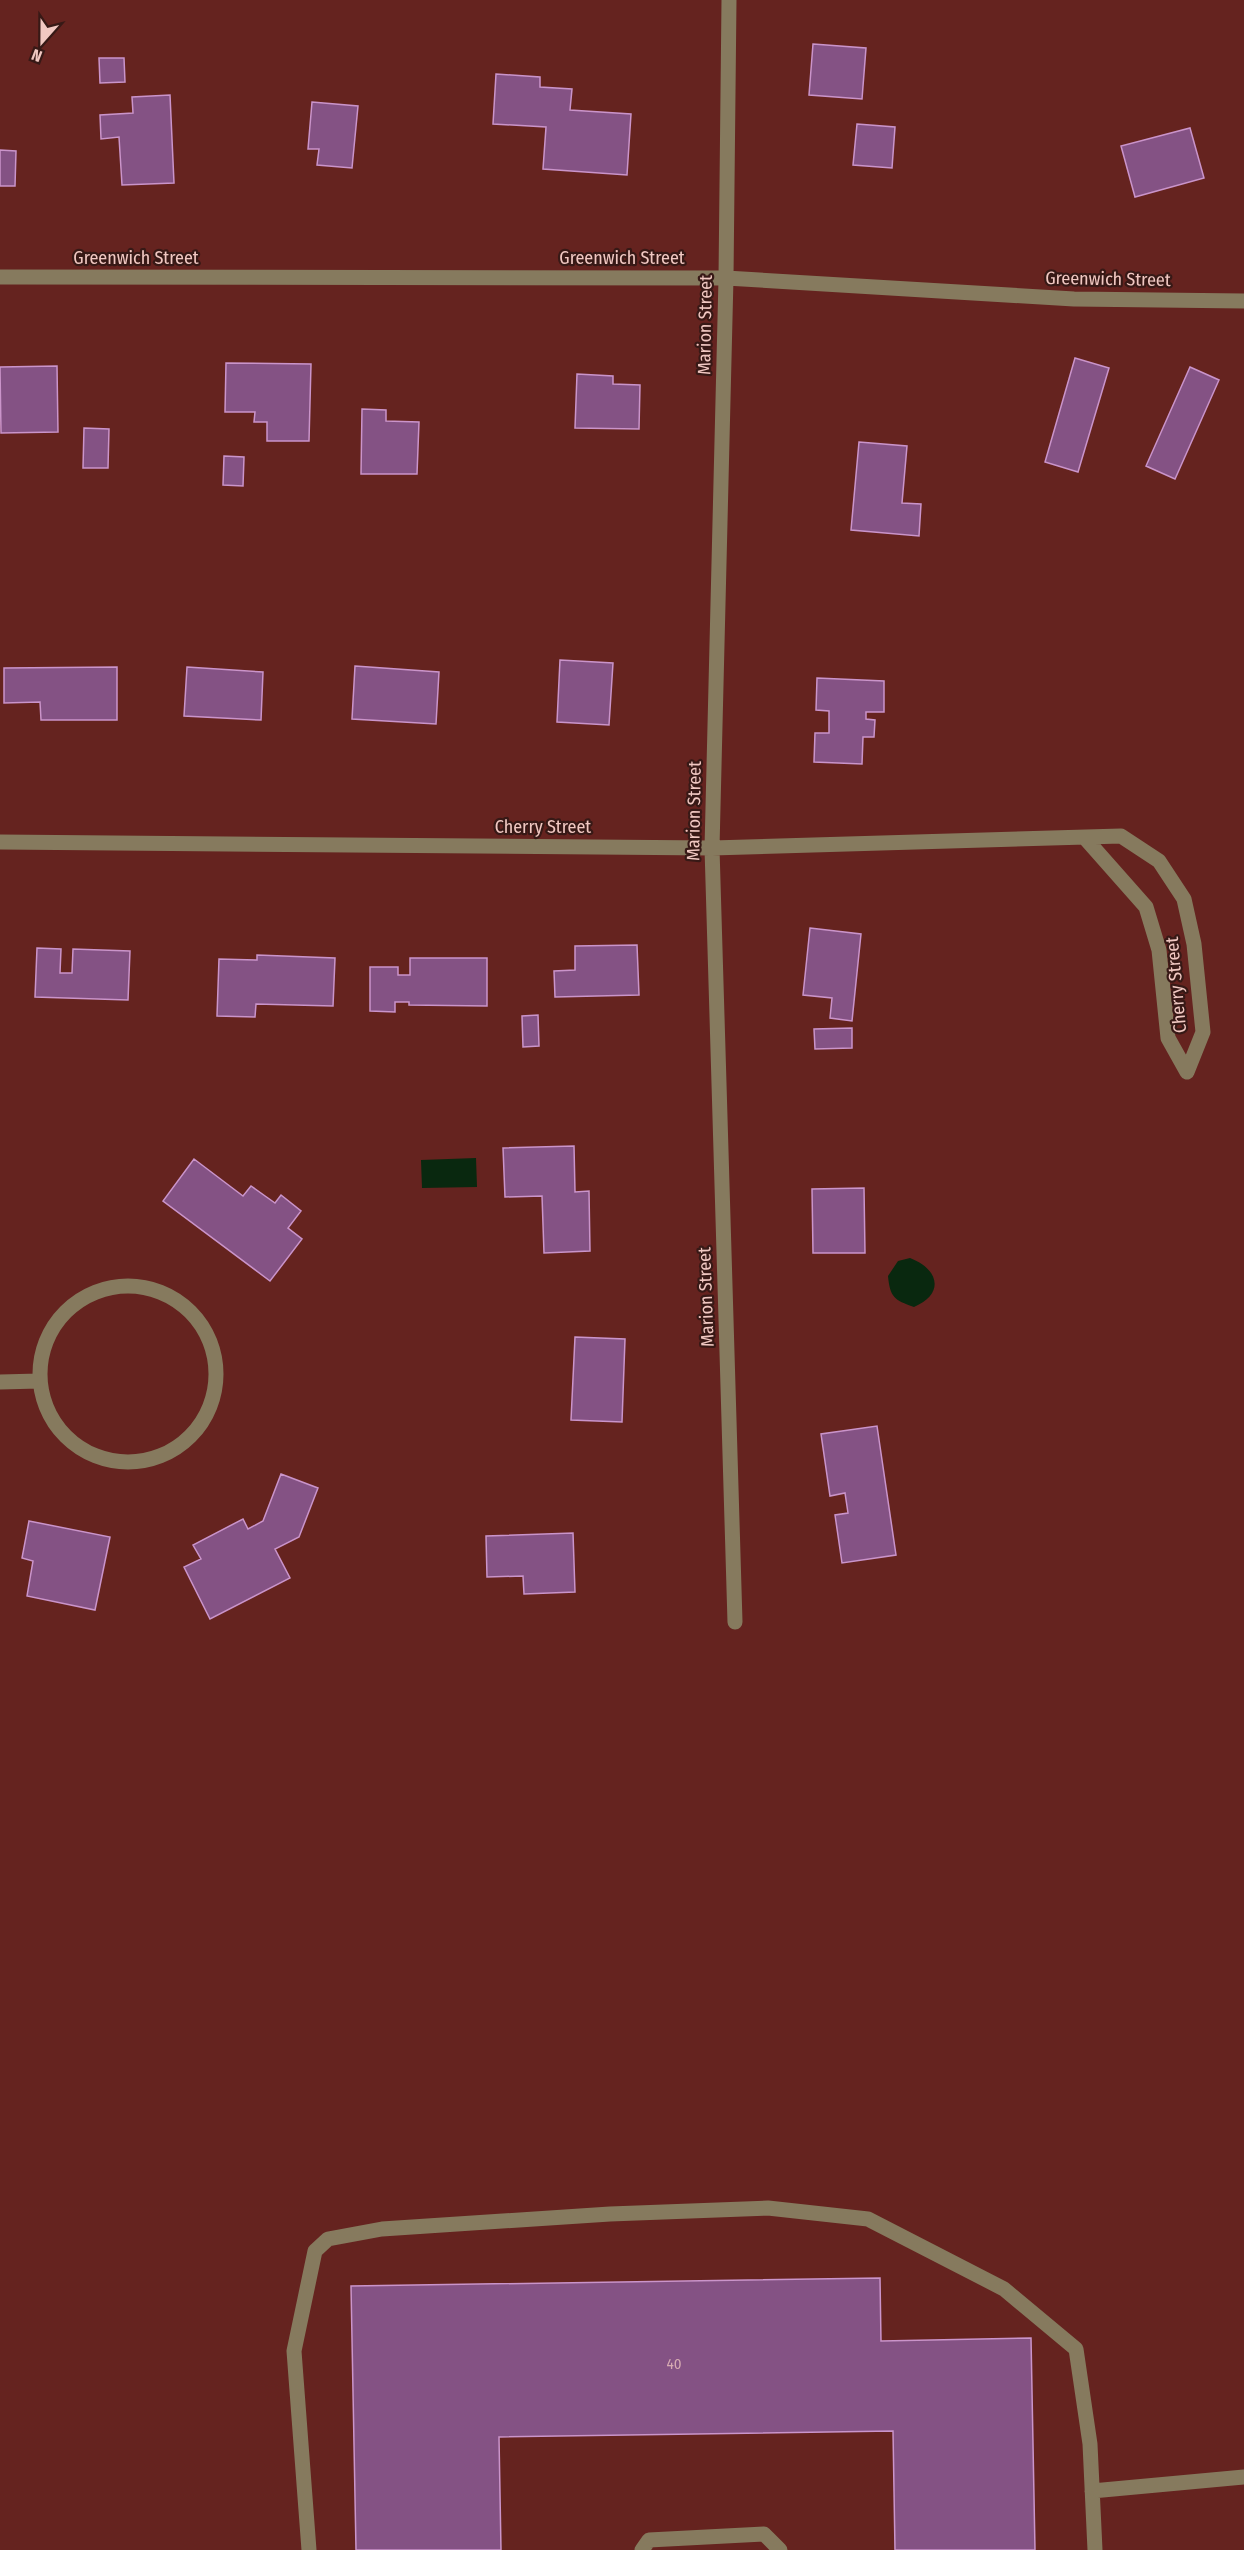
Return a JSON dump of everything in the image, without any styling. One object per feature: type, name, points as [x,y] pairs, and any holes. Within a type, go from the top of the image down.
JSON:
[{"type":"street","name":"Marion Street","points":[[729,0],[726,278],[712,848],[735,1622]]},
{"type":"street","name":"Greenwich Street","points":[[0,277],[726,278],[1074,299],[1244,301]]},
{"type":"street","name":"Cherry Street","points":[[0,842],[712,848],[1121,836],[1159,861],[1184,899],[1194,944],[1203,1032],[1187,1072],[1168,1038],[1159,950],[1146,907],[1085,838]]},
{"type":"street","points":[[122,1285],[150,1288],[176,1299],[198,1318],[211,1343],[217,1371],[213,1401],[198,1428],[177,1448],[148,1460],[118,1462],[89,1454],[64,1436],[47,1411],[39,1382],[41,1353],[52,1327],[70,1305],[94,1291],[122,1285]]},
{"type":"street","points":[[0,1382],[39,1382]]},
{"type":"street","points":[[309,2550],[294,2351],[315,2251],[328,2239],[382,2229],[610,2214],[768,2208],[868,2219],[1004,2289],[1076,2349],[1090,2444],[1095,2550]]},
{"type":"street","points":[[1092,2491],[1244,2477]]},
{"type":"street","points":[[642,2550],[649,2540],[764,2534],[780,2550]]},
{"type":"shaded area","points":[[476,1158],[477,1187],[422,1188],[421,1160]]},
{"type":"shaded area","points":[[910,1258],[927,1268],[934,1282],[931,1295],[914,1307],[894,1297],[888,1276],[898,1261]]},
{"type":"building","points":[[813,44],[866,48],[862,99],[809,95]]},
{"type":"building","points":[[99,58],[124,58],[125,82],[100,83]]},
{"type":"building","points":[[496,74],[540,77],[540,87],[572,89],[570,110],[631,114],[627,175],[543,169],[546,127],[493,124]]},
{"type":"building","points":[[170,95],[174,183],[122,185],[119,137],[101,139],[100,115],[133,113],[132,97]]},
{"type":"building","points":[[312,102],[358,106],[352,168],[317,165],[319,149],[308,149]]},
{"type":"building","points":[[857,124],[895,127],[892,168],[853,165]]},
{"type":"building","points":[[1190,128],[1204,178],[1135,197],[1121,146]]},
{"type":"building","points":[[0,150],[16,151],[15,186],[0,186]]},
{"type":"building","points":[[1075,358],[1109,368],[1078,472],[1045,462]]},
{"type":"building","points":[[226,363],[311,364],[309,441],[267,441],[267,422],[254,422],[255,412],[225,412]]},
{"type":"building","points":[[57,366],[58,432],[1,433],[0,367]]},
{"type":"building","points":[[1190,367],[1219,380],[1175,479],[1146,466]]},
{"type":"building","points":[[577,374],[613,376],[613,384],[640,385],[639,429],[575,428]]},
{"type":"building","points":[[362,409],[386,410],[386,421],[419,422],[417,474],[361,474]]},
{"type":"building","points":[[84,428],[109,429],[108,468],[83,468]]},
{"type":"building","points":[[859,442],[907,446],[902,503],[921,504],[919,536],[851,530]]},
{"type":"building","points":[[224,456],[244,457],[243,486],[223,485]]},
{"type":"building","points":[[560,660],[613,663],[609,725],[557,722]]},
{"type":"building","points":[[355,666],[439,672],[436,724],[352,719]]},
{"type":"building","points":[[117,667],[117,720],[41,720],[40,702],[4,703],[4,668]]},
{"type":"building","points":[[187,667],[263,672],[261,720],[184,716]]},
{"type":"building","points":[[817,678],[884,681],[884,712],[866,712],[866,719],[875,720],[874,737],[863,737],[862,764],[814,762],[815,733],[829,733],[829,711],[816,710]]},
{"type":"building","points":[[810,928],[861,934],[852,1021],[830,1018],[832,998],[803,995]]},
{"type":"building","points":[[637,945],[639,995],[555,997],[554,971],[575,970],[575,946]]},
{"type":"building","points":[[37,948],[61,949],[60,973],[72,973],[73,949],[130,951],[128,1000],[35,997]]},
{"type":"building","points":[[257,955],[335,958],[333,1006],[256,1004],[255,1017],[217,1016],[219,959],[257,960]]},
{"type":"building","points":[[410,958],[487,958],[487,1006],[409,1005],[409,1002],[395,1002],[395,1012],[370,1011],[370,967],[398,967],[398,975],[410,975]]},
{"type":"building","points":[[538,1015],[539,1046],[523,1047],[522,1016]]},
{"type":"building","points":[[852,1028],[852,1048],[815,1049],[814,1029]]},
{"type":"building","points":[[574,1146],[575,1192],[589,1191],[590,1251],[544,1253],[542,1196],[505,1197],[503,1148]]},
{"type":"building","points":[[194,1159],[243,1196],[251,1186],[275,1203],[281,1195],[301,1211],[288,1228],[302,1239],[270,1281],[163,1201]]},
{"type":"building","points":[[864,1188],[865,1253],[813,1253],[812,1189]]},
{"type":"building","points":[[575,1337],[625,1339],[622,1422],[571,1420]]},
{"type":"building","points":[[877,1426],[896,1555],[842,1563],[835,1515],[848,1513],[845,1493],[830,1496],[821,1434]]},
{"type":"building","points":[[281,1474],[318,1488],[299,1537],[275,1549],[290,1578],[210,1619],[184,1567],[201,1559],[193,1545],[243,1519],[248,1529],[263,1521]]},
{"type":"building","points":[[29,1521],[110,1537],[95,1610],[27,1596],[33,1561],[22,1558]]},
{"type":"building","points":[[573,1533],[575,1592],[524,1594],[523,1576],[487,1577],[486,1536]]},
{"type":"building","points":[[880,2278],[881,2341],[1031,2338],[1035,2550],[895,2550],[893,2431],[499,2437],[501,2550],[356,2550],[351,2286]]}]
